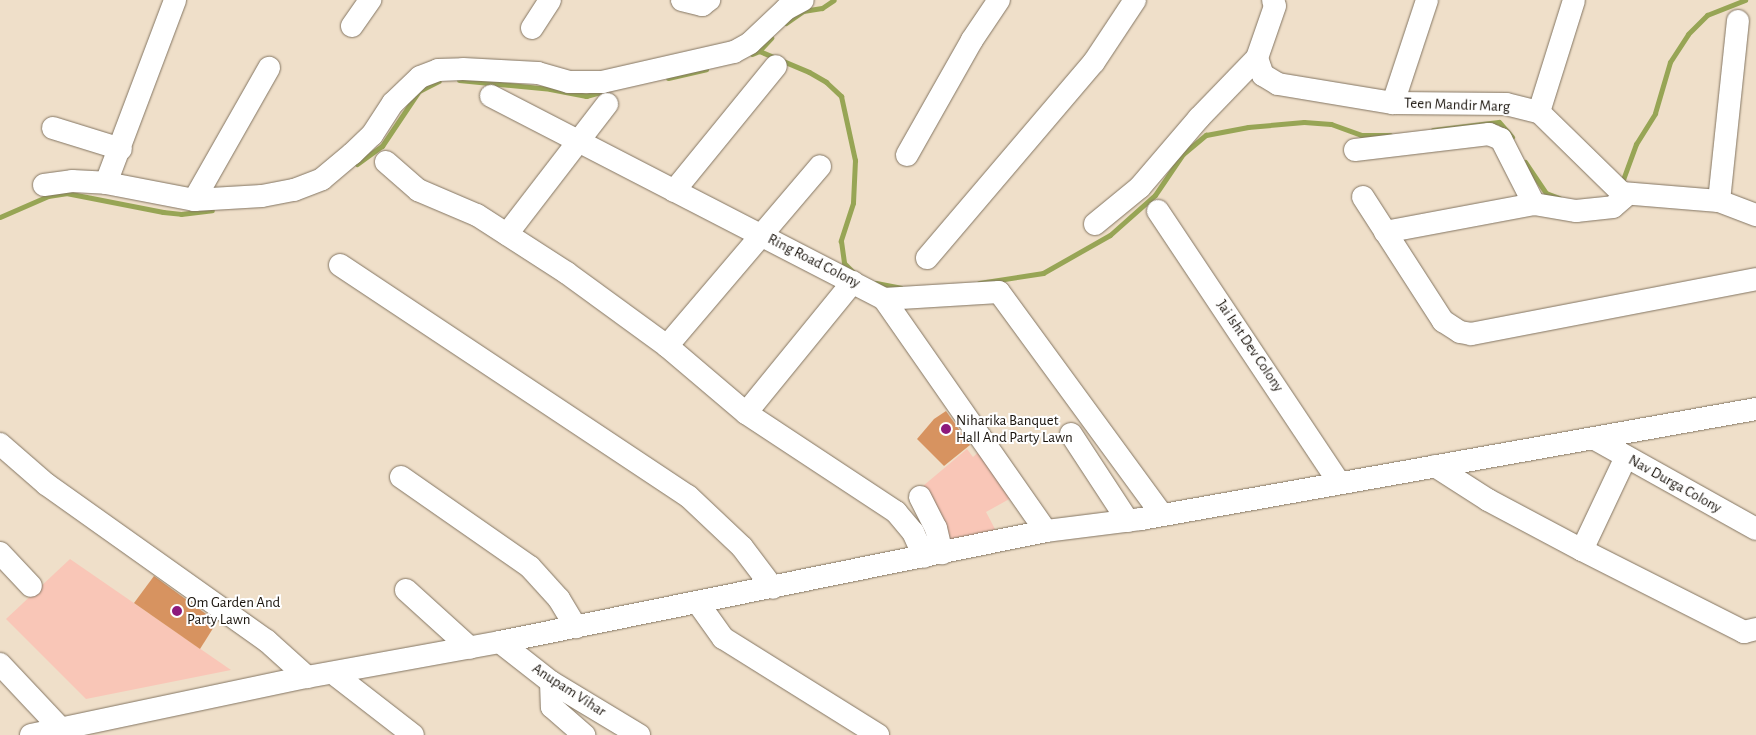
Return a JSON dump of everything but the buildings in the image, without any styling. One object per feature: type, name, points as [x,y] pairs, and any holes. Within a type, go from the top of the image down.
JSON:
[{"type":"street","points":[[106,183],[121,149],[175,0]]},
{"type":"street","points":[[352,26],[370,0]]},
{"type":"street","points":[[532,28],[550,0]]},
{"type":"street","points":[[682,0],[692,5],[702,5],[709,0]]},
{"type":"street","points":[[44,185],[72,181],[106,183],[194,200],[262,196],[294,190],[322,179],[372,135],[406,88],[420,77],[438,70],[538,73],[570,82],[602,82],[734,52],[750,43],[786,9],[803,0]]},
{"type":"street","points":[[908,155],[972,40],[999,0]]},
{"type":"street","points":[[927,258],[1094,62],[1135,0]]},
{"type":"street","points":[[1096,224],[1140,187],[1199,118],[1258,58],[1275,6],[1274,0]]},
{"type":"street","points":[[1392,103],[1427,0]]},
{"type":"street","points":[[1574,0],[1539,112],[1618,190],[1719,201],[1756,215]]},
{"type":"street","points":[[1719,201],[1738,21]]},
{"type":"street","name":"Teen Mandir Marg","points":[[1258,58],[1263,75],[1278,84],[1392,103],[1506,104],[1539,112]]},
{"type":"street","points":[[674,190],[776,66]]},
{"type":"street","points":[[194,200],[270,68]]},
{"type":"street","name":"Ring Road Colony","points":[[491,96],[884,299],[1046,531]]},
{"type":"street","points":[[507,234],[607,104]]},
{"type":"street","points":[[53,128],[121,149]]},
{"type":"street","points":[[1355,150],[1489,134],[1502,139],[1534,204]]},
{"type":"street","points":[[386,162],[418,190],[477,215],[567,273],[667,346],[746,413],[896,512],[933,555]]},
{"type":"street","points":[[667,346],[764,236],[820,166]]},
{"type":"street","points":[[1385,232],[1534,204],[1576,212],[1613,206],[1618,190]]},
{"type":"street","points":[[1363,197],[1442,320],[1460,332],[1471,334],[1756,279]]},
{"type":"street","name":"Jai Isht Dev Colony","points":[[1158,211],[1339,482]]},
{"type":"street","points":[[340,265],[688,496],[742,547],[772,588]]},
{"type":"street","points":[[746,413],[853,282]]},
{"type":"street","points":[[884,299],[999,292],[1162,515]]},
{"type":"street","points":[[0,664],[50,732],[307,677],[470,648],[698,603],[1046,531],[1128,521],[1756,409]]},
{"type":"street","points":[[1071,434],[1128,521]]},
{"type":"street","name":"Nav Durga Colony","points":[[1595,439],[1756,530]]},
{"type":"street","points":[[0,444],[46,484],[267,641],[307,677]]},
{"type":"street","points":[[1582,550],[1626,457]]},
{"type":"street","points":[[1435,466],[1488,500],[1582,550],[1744,632],[1756,630]]},
{"type":"street","points":[[400,477],[530,567],[559,599],[576,627]]},
{"type":"street","points":[[920,497],[936,528],[933,555]]},
{"type":"street","points":[[0,553],[31,586]]},
{"type":"street","points":[[406,590],[461,636],[470,648]]},
{"type":"street","points":[[698,603],[723,638],[878,735]]},
{"type":"street","name":"Anupam Vihar","points":[[500,642],[551,682],[639,735]]},
{"type":"street","points":[[333,673],[413,735]]},
{"type":"street","points":[[551,682],[552,707],[584,735]]},
{"type":"shaded area","points":[[967,449],[973,457],[981,450],[1013,497],[986,512],[996,531],[945,541],[940,514],[923,486]]},
{"type":"shaded area","points":[[70,559],[231,670],[86,699],[6,619]]},
{"type":"waterway","points":[[786,23],[803,11],[822,8],[834,0]]},
{"type":"waterway","points":[[1621,185],[1636,144],[1655,113],[1670,62],[1688,34],[1707,15],[1745,0]]},
{"type":"waterway","points":[[759,51],[771,38]]},
{"type":"waterway","points":[[752,54],[759,51],[809,72],[826,82],[841,96],[855,160],[853,203],[841,241],[844,263],[854,273]]},
{"type":"waterway","points":[[668,78],[706,69]]},
{"type":"waterway","points":[[459,80],[550,89],[586,96],[601,92]]},
{"type":"waterway","points":[[357,164],[382,146],[419,91],[439,81]]},
{"type":"waterway","points":[[979,283],[1043,273],[1110,235],[1155,195],[1183,154],[1206,135],[1248,127],[1304,122],[1331,124],[1361,135],[1390,135]]},
{"type":"waterway","points":[[1433,130],[1499,122],[1512,137]]},
{"type":"waterway","points":[[1525,162],[1546,193],[1559,198]]},
{"type":"waterway","points":[[0,217],[48,196],[66,193],[163,212],[181,214],[212,210]]},
{"type":"waterway","points":[[876,283],[901,288]]},
{"type":"place","name":"Niharika Banquet Hall And Party Lawn","points":[[946,429]]},
{"type":"place","name":"Om Garden And Party Lawn","points":[[177,611]]}]
